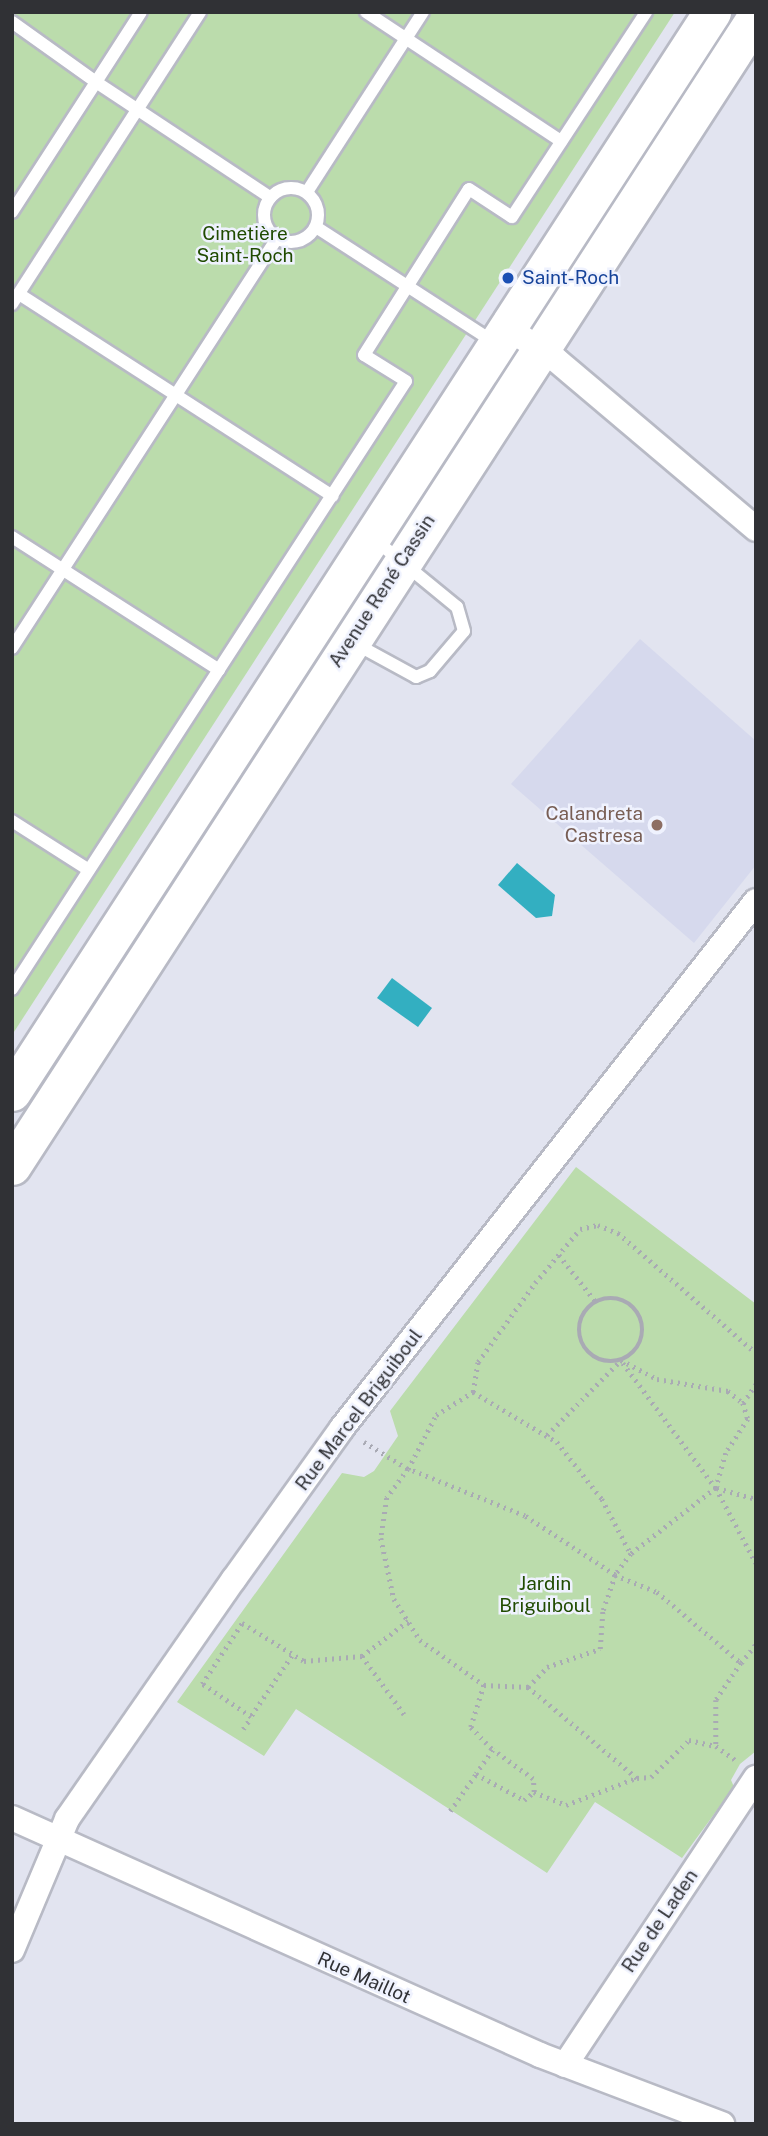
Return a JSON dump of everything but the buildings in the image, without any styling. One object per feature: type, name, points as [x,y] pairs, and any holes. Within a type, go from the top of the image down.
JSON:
[{"type":"main road","name":"Avenue René Cassin","points":[[12,1092],[712,12]]},
{"type":"main road","name":"Avenue René Cassin","points":[[12,1166],[539,348],[756,17]]},
{"type":"main road","points":[[637,127],[669,150]]},
{"type":"main road","points":[[262,705],[295,726]]},
{"type":"street","points":[[501,335],[539,348],[756,529]]},
{"type":"street","name":"Rue Marcel Briguiboul","points":[[12,1950],[21,1909],[58,1840],[342,1428],[756,901]]},
{"type":"street","name":"Rue de Laden","points":[[565,2064],[748,1771]]},
{"type":"street","name":"Rue Maillot","points":[[12,1818],[565,2064],[722,2124]]},
{"type":"lane","points":[[12,212],[141,12]]},
{"type":"lane","points":[[200,12],[15,299],[176,396],[332,496]]},
{"type":"lane","points":[[366,12],[561,141]]},
{"type":"lane","points":[[307,192],[423,12]]},
{"type":"lane","points":[[12,989],[406,381],[364,355],[469,189],[512,217],[646,12]]},
{"type":"lane","points":[[12,22],[137,110],[270,197]]},
{"type":"lane","points":[[292,187],[307,192],[319,212],[316,227],[303,240],[277,238],[264,215],[270,197],[292,187]]},
{"type":"lane","points":[[316,227],[407,288],[501,335]]},
{"type":"lane","points":[[12,648],[277,238]]},
{"type":"lane","points":[[350,641],[416,677],[430,671],[464,631],[457,607],[370,536]]},
{"type":"lane","points":[[12,537],[219,670]]},
{"type":"lane","points":[[12,821],[89,870]]},
{"type":"path","points":[[637,1778],[528,1687],[484,1685],[420,1640],[394,1599],[381,1538],[387,1498],[408,1469],[436,1415],[473,1392],[478,1363],[580,1228],[618,1233],[756,1353]]},
{"type":"path","points":[[559,1255],[596,1302]]},
{"type":"path","points":[[547,1435],[621,1360],[638,1348],[640,1317],[626,1302],[596,1302],[582,1317],[584,1347],[600,1360],[621,1360],[657,1378],[728,1391],[743,1403],[748,1419]]},
{"type":"path","points":[[621,1360],[716,1488],[756,1563]]},
{"type":"path","points":[[743,1403],[756,1384]]},
{"type":"path","points":[[473,1392],[547,1435],[602,1499],[631,1554]]},
{"type":"path","points":[[528,1687],[547,1667],[600,1649],[603,1610],[615,1575],[631,1554],[716,1488],[726,1452],[748,1419]]},
{"type":"path","points":[[748,1419],[756,1422]]},
{"type":"path","points":[[342,1428],[408,1469],[525,1516],[615,1575],[657,1592],[741,1663]]},
{"type":"path","points":[[716,1488],[756,1499]]},
{"type":"path","points":[[251,1717],[202,1684],[242,1623],[292,1656],[362,1656],[408,1621]]},
{"type":"path","points":[[716,1746],[716,1700],[756,1644]]},
{"type":"path","points":[[243,1729],[292,1656]]},
{"type":"path","points":[[362,1656],[404,1714]]},
{"type":"path","points":[[484,1685],[471,1727],[493,1750],[533,1779],[534,1792]]},
{"type":"path","points":[[534,1792],[566,1805],[637,1778],[652,1777],[689,1740],[716,1746],[748,1771]]},
{"type":"path","points":[[450,1811],[493,1750]]},
{"type":"path","points":[[476,1774],[524,1800],[534,1792]]},
{"type":"shaded area","name":"Calandreta Castresa","points":[[640,639],[756,741],[756,865],[694,943],[511,784]]},
{"type":"green space","name":"Cimetière Saint-Roch","points":[[12,12],[675,12],[12,1035]]},
{"type":"green space","name":"Jardin Briguiboul","points":[[576,1167],[756,1304],[756,1751],[740,1764],[731,1780],[734,1787],[682,1858],[595,1802],[547,1873],[296,1709],[264,1756],[177,1702],[342,1473],[364,1477],[374,1471],[398,1436],[390,1411]]},
{"type":"water","points":[[517,863],[555,895],[552,916],[536,918],[498,885]]},
{"type":"water","points":[[392,978],[432,1008],[418,1027],[377,998]]},
{"type":"place","name":"Saint-Roch","points":[[508,278]]},
{"type":"place","name":"Calandreta Castresa","points":[[657,825]]}]
